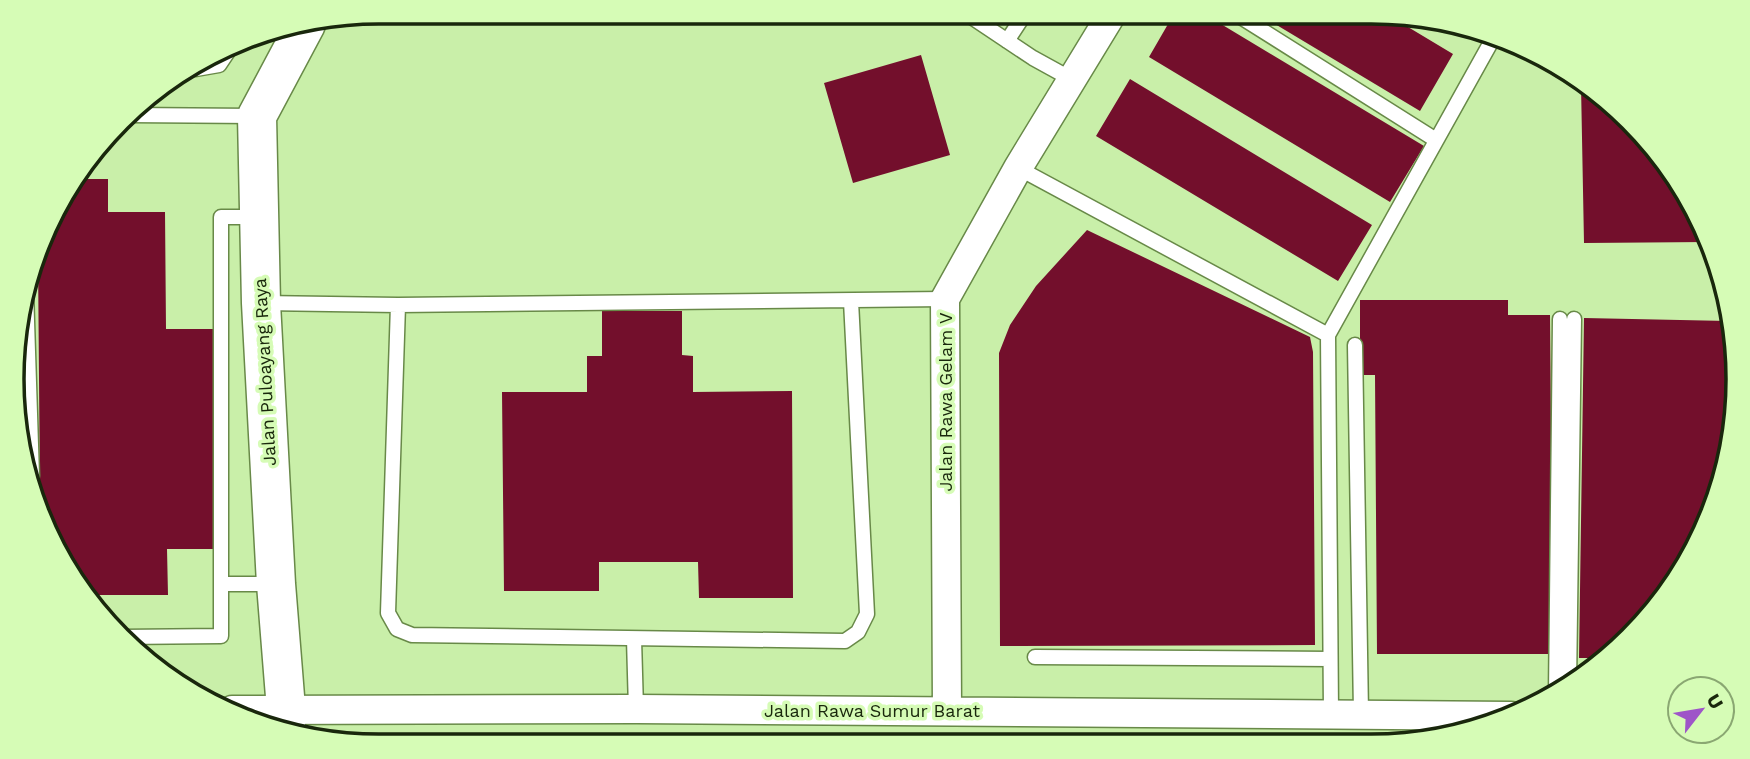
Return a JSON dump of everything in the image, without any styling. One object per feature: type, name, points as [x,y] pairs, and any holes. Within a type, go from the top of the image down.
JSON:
[{"type":"street","name":"Jalan Rawa Gelam V","points":[[947,711],[945,299],[1018,168],[1106,24]]},
{"type":"street","name":"Jalan Puloayang Raya","points":[[286,720],[261,303],[257,116],[301,33]]},
{"type":"street","name":"Jalan Rawa Sumur Barat","points":[[266,716],[286,720],[636,709],[1486,716]]},
{"type":"lane","points":[[982,24],[1073,80]]},
{"type":"lane","points":[[1007,41],[1018,24]]},
{"type":"lane","points":[[1252,24],[1436,140]]},
{"type":"lane","points":[[1331,713],[1328,335],[1486,43]]},
{"type":"lane","points":[[143,115],[257,116]]},
{"type":"lane","points":[[1018,168],[1328,335]]},
{"type":"lane","points":[[135,637],[221,636],[221,217],[258,217]]},
{"type":"lane","points":[[261,303],[398,305],[945,299]]},
{"type":"lane","points":[[398,305],[388,613],[397,629],[412,635],[634,639],[796,638],[845,641],[858,632],[867,614],[851,301]]},
{"type":"lane","points":[[1556,682],[1567,319],[1569,674]]},
{"type":"lane","points":[[28,337],[31,450]]},
{"type":"lane","points":[[1355,345],[1361,713]]},
{"type":"lane","points":[[221,584],[276,584]]},
{"type":"lane","points":[[634,639],[636,709]]},
{"type":"lane","points":[[1035,657],[1330,659]]},
{"type":"building","points":[[1168,24],[1221,24],[1424,146],[1390,202],[1149,57]]},
{"type":"building","points":[[1275,24],[1408,27],[1453,54],[1420,111]]},
{"type":"building","points":[[921,55],[950,155],[853,183],[824,83]]},
{"type":"building","points":[[1130,79],[1372,225],[1338,281],[1096,136]]},
{"type":"building","points":[[1581,94],[1622,128],[1652,163],[1678,202],[1697,242],[1584,243]]},
{"type":"building","points":[[86,179],[108,179],[108,212],[165,212],[166,329],[215,329],[216,549],[167,549],[168,595],[97,595],[61,537],[40,482],[38,283],[61,222],[84,182]]},
{"type":"building","points":[[1087,230],[1310,337],[1313,352],[1315,645],[1000,646],[999,353],[1010,325],[1036,286]]},
{"type":"building","points":[[1360,300],[1508,300],[1508,315],[1550,315],[1553,654],[1377,654],[1375,375],[1360,375]]},
{"type":"building","points":[[602,311],[682,311],[682,355],[693,356],[693,392],[792,391],[793,598],[699,598],[698,562],[599,562],[599,591],[504,591],[502,392],[587,392],[587,356],[602,356]]},
{"type":"building","points":[[1584,318],[1720,321],[1726,380],[1719,449],[1707,494],[1689,537],[1666,577],[1622,631],[1591,658],[1579,658]]}]
